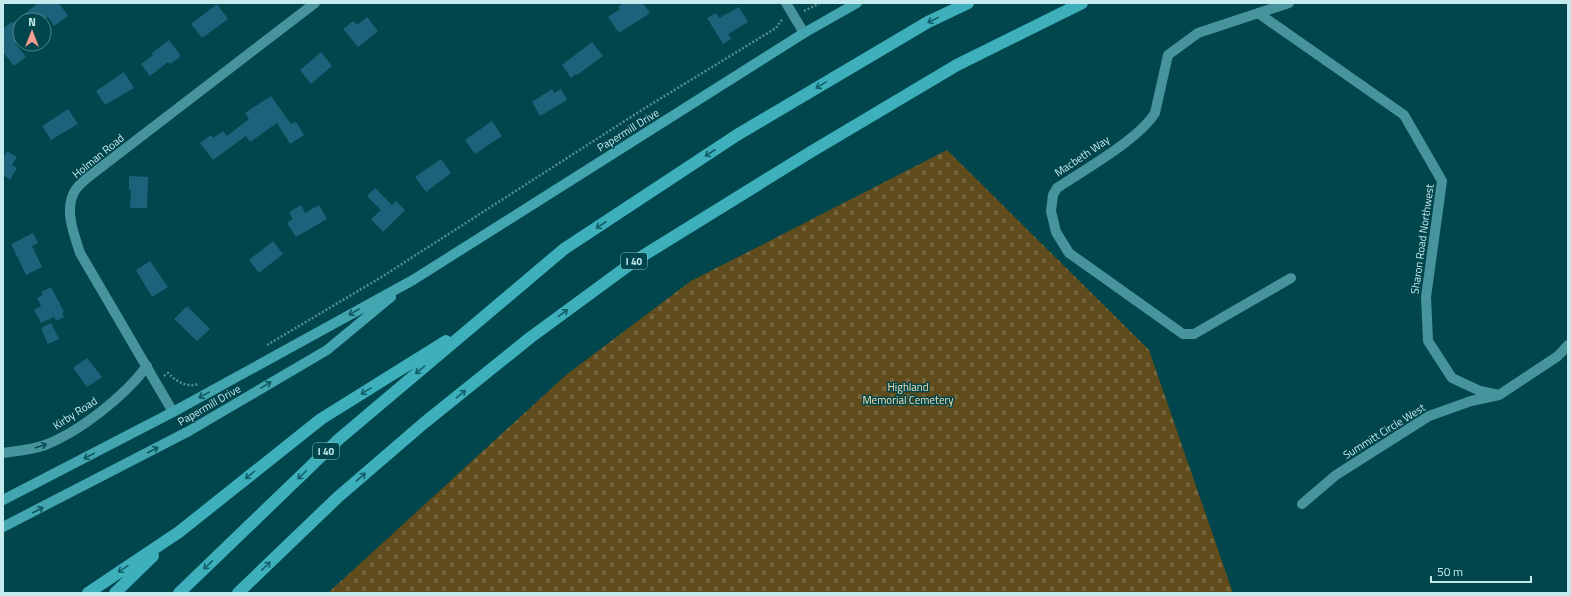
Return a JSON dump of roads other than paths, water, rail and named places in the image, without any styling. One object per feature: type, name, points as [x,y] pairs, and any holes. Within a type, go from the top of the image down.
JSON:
[{"type":"highway","name":"I 40","points":[[178,593],[339,440],[564,249],[737,135],[928,22],[968,3]]},
{"type":"highway","name":"I 40","points":[[238,593],[338,497],[424,423],[531,337],[636,260],[809,153],[950,69],[1082,3]]},
{"type":"highway","points":[[114,593],[179,532],[321,419],[482,318]]},
{"type":"highway","points":[[88,593],[179,532]]},
{"type":"main road","name":"Papermill Drive","points":[[3,500],[173,412],[413,280],[804,33],[857,3]]},
{"type":"main road","name":"Papermill Drive","points":[[3,528],[189,431],[326,350],[413,280]]},
{"type":"street","name":"Holman Road","points":[[173,412],[80,253],[72,230],[70,206],[75,190],[87,178],[315,3]]},
{"type":"street","points":[[786,3],[804,33]]},
{"type":"street","name":"Macbeth Way","points":[[1289,3],[1198,34],[1168,54],[1155,113],[1151,120],[1128,140],[1057,188],[1053,195],[1051,212],[1056,232],[1069,253],[1183,334],[1194,334],[1291,278]]},
{"type":"street","name":"Sharon Road Northwest","points":[[1261,12],[1404,115],[1442,181],[1426,297],[1428,341],[1452,378],[1480,391],[1499,395]]},
{"type":"street","name":"Summitt Circle West","points":[[1302,504],[1336,475],[1429,416],[1471,401],[1499,395],[1558,356],[1568,345]]},
{"type":"street","name":"Kirby Road","points":[[3,453],[26,450],[45,445],[71,432],[106,408],[138,378],[147,366]]},
{"type":"park label","name":"Highland Memorial Cemetery","points":[[908,393]]}]
